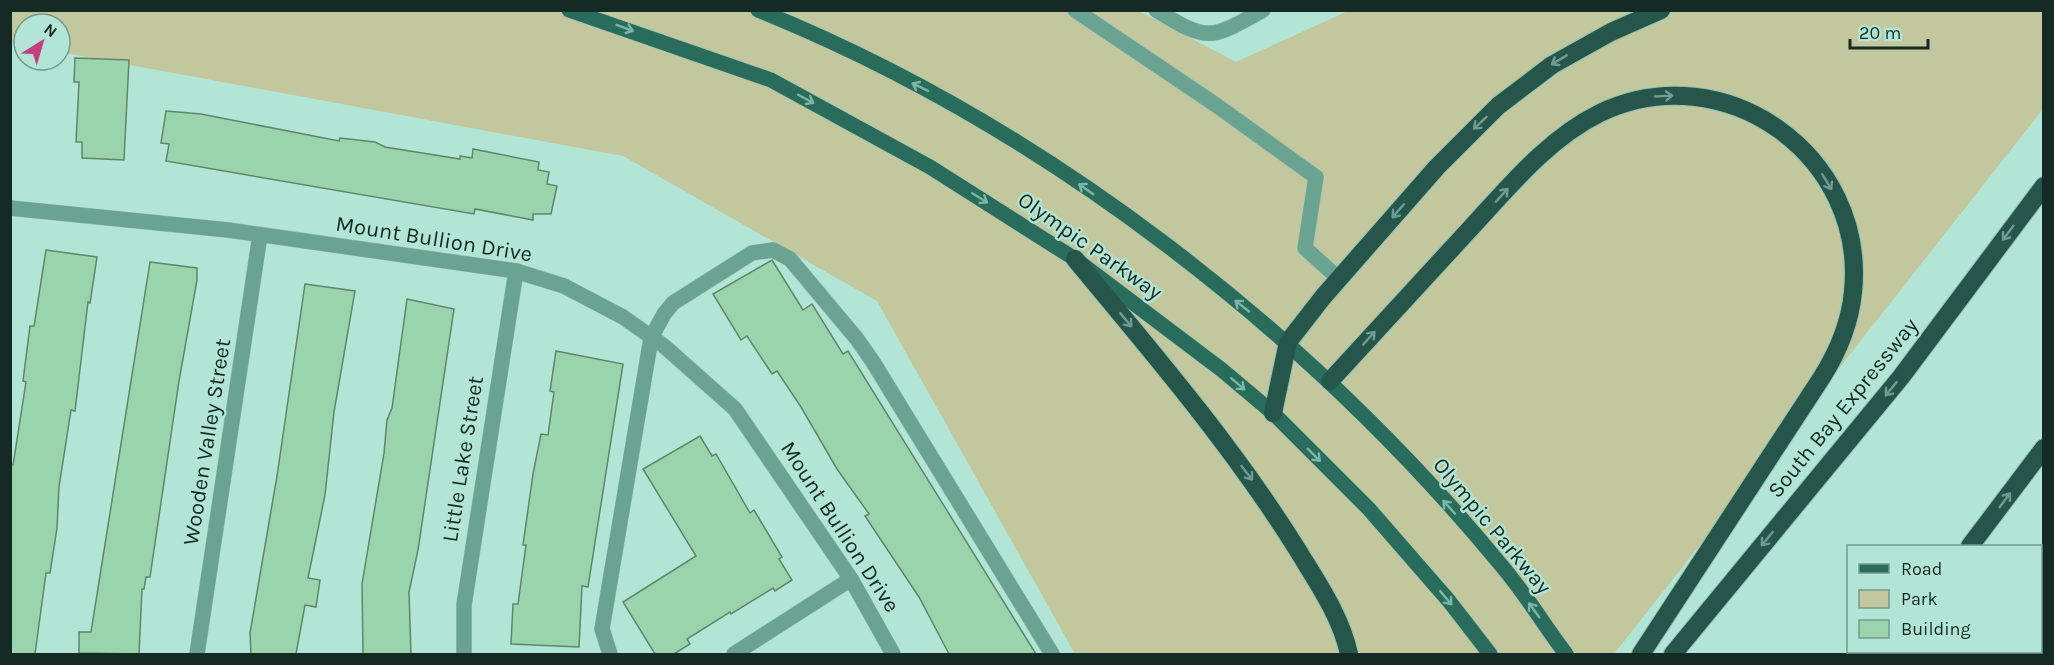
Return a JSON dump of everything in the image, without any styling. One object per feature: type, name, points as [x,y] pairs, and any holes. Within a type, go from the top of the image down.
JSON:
[{"type":"highway","points":[[1273,414],[1288,342],[1339,279],[1437,167],[1498,106],[1552,65],[1581,47],[1661,10]]},
{"type":"highway","points":[[1330,381],[1527,169],[1559,140],[1599,114],[1644,98],[1685,96],[1726,103],[1764,119],[1799,145],[1827,181],[1847,223],[1854,268],[1850,314],[1834,357],[1822,377],[1641,654]]},
{"type":"highway","name":"South Bay Expressway","points":[[1674,653],[1901,377],[2043,186]]},
{"type":"highway","points":[[1075,259],[1171,374],[1260,490],[1319,585],[1345,633],[1349,654]]},
{"type":"highway","points":[[1971,545],[2043,448]]},
{"type":"main road","name":"Olympic Parkway","points":[[569,10],[771,80],[930,167],[1075,259],[1222,370],[1273,414],[1369,509],[1449,602],[1490,654]]},
{"type":"main road","name":"Olympic Parkway","points":[[758,10],[927,91],[1044,160],[1157,239],[1288,342],[1330,381],[1403,457],[1502,566],[1566,654]]},
{"type":"street","points":[[1075,10],[1216,105],[1316,177],[1305,248],[1339,279]]},
{"type":"street","points":[[1156,10],[1190,31],[1212,35],[1226,32],[1263,10]]},
{"type":"street","name":"Mount Bullion Drive","points":[[10,208],[260,235],[516,271],[564,286],[623,317],[664,346],[735,408],[851,579],[893,654]]},
{"type":"street","name":"Wooden Valley Street","points":[[197,654],[260,235]]},
{"type":"street","points":[[610,654],[602,629],[651,338],[673,303],[753,253],[773,250],[790,259],[868,354],[1052,654]]},
{"type":"street","name":"Little Lake Street","points":[[464,654],[464,604],[516,271]]},
{"type":"street","points":[[734,654],[851,579]]},
{"type":"green space","points":[[1137,10],[1236,62],[1348,11],[2043,10],[2043,109],[1614,654],[1075,654],[877,301],[623,156],[72,54],[72,12],[12,12],[11,43],[10,11]]},
{"type":"building","points":[[75,58],[129,60],[124,160],[82,158],[82,142],[76,142],[79,82],[74,82]]},
{"type":"building","points":[[166,111],[201,114],[339,141],[340,138],[375,142],[385,147],[460,159],[460,156],[472,158],[473,149],[539,162],[538,170],[549,172],[547,184],[557,186],[551,214],[533,214],[533,220],[475,209],[474,214],[166,161],[169,144],[161,143]]},
{"type":"building","points":[[46,250],[97,257],[90,303],[88,302],[75,411],[71,410],[59,487],[57,528],[50,573],[46,573],[35,654],[10,654],[10,465],[13,465],[26,382],[23,381],[30,326],[34,326]]},
{"type":"building","points":[[772,260],[803,310],[812,304],[843,354],[848,351],[1036,654],[949,654],[919,597],[865,516],[869,514],[837,469],[801,407],[777,371],[772,374],[747,336],[741,340],[713,294]]},
{"type":"building","points":[[150,262],[197,268],[197,280],[179,381],[150,577],[146,577],[144,589],[142,589],[139,654],[79,653],[79,632],[91,632]]},
{"type":"building","points":[[305,284],[355,291],[334,412],[325,495],[308,578],[320,580],[316,607],[305,605],[296,654],[251,654],[250,633],[277,476]]},
{"type":"building","points":[[407,299],[454,309],[418,550],[409,592],[411,654],[363,654],[362,584],[384,453],[387,420],[392,408]]},
{"type":"building","points":[[556,351],[623,364],[588,587],[582,586],[579,647],[511,644],[513,604],[518,604],[533,474],[541,434],[548,435],[554,392],[550,391]]},
{"type":"building","points":[[700,436],[712,456],[716,454],[750,513],[754,510],[782,557],[779,559],[792,580],[775,591],[773,588],[731,614],[730,612],[687,639],[690,644],[674,654],[655,654],[623,602],[696,556],[643,469]]}]
